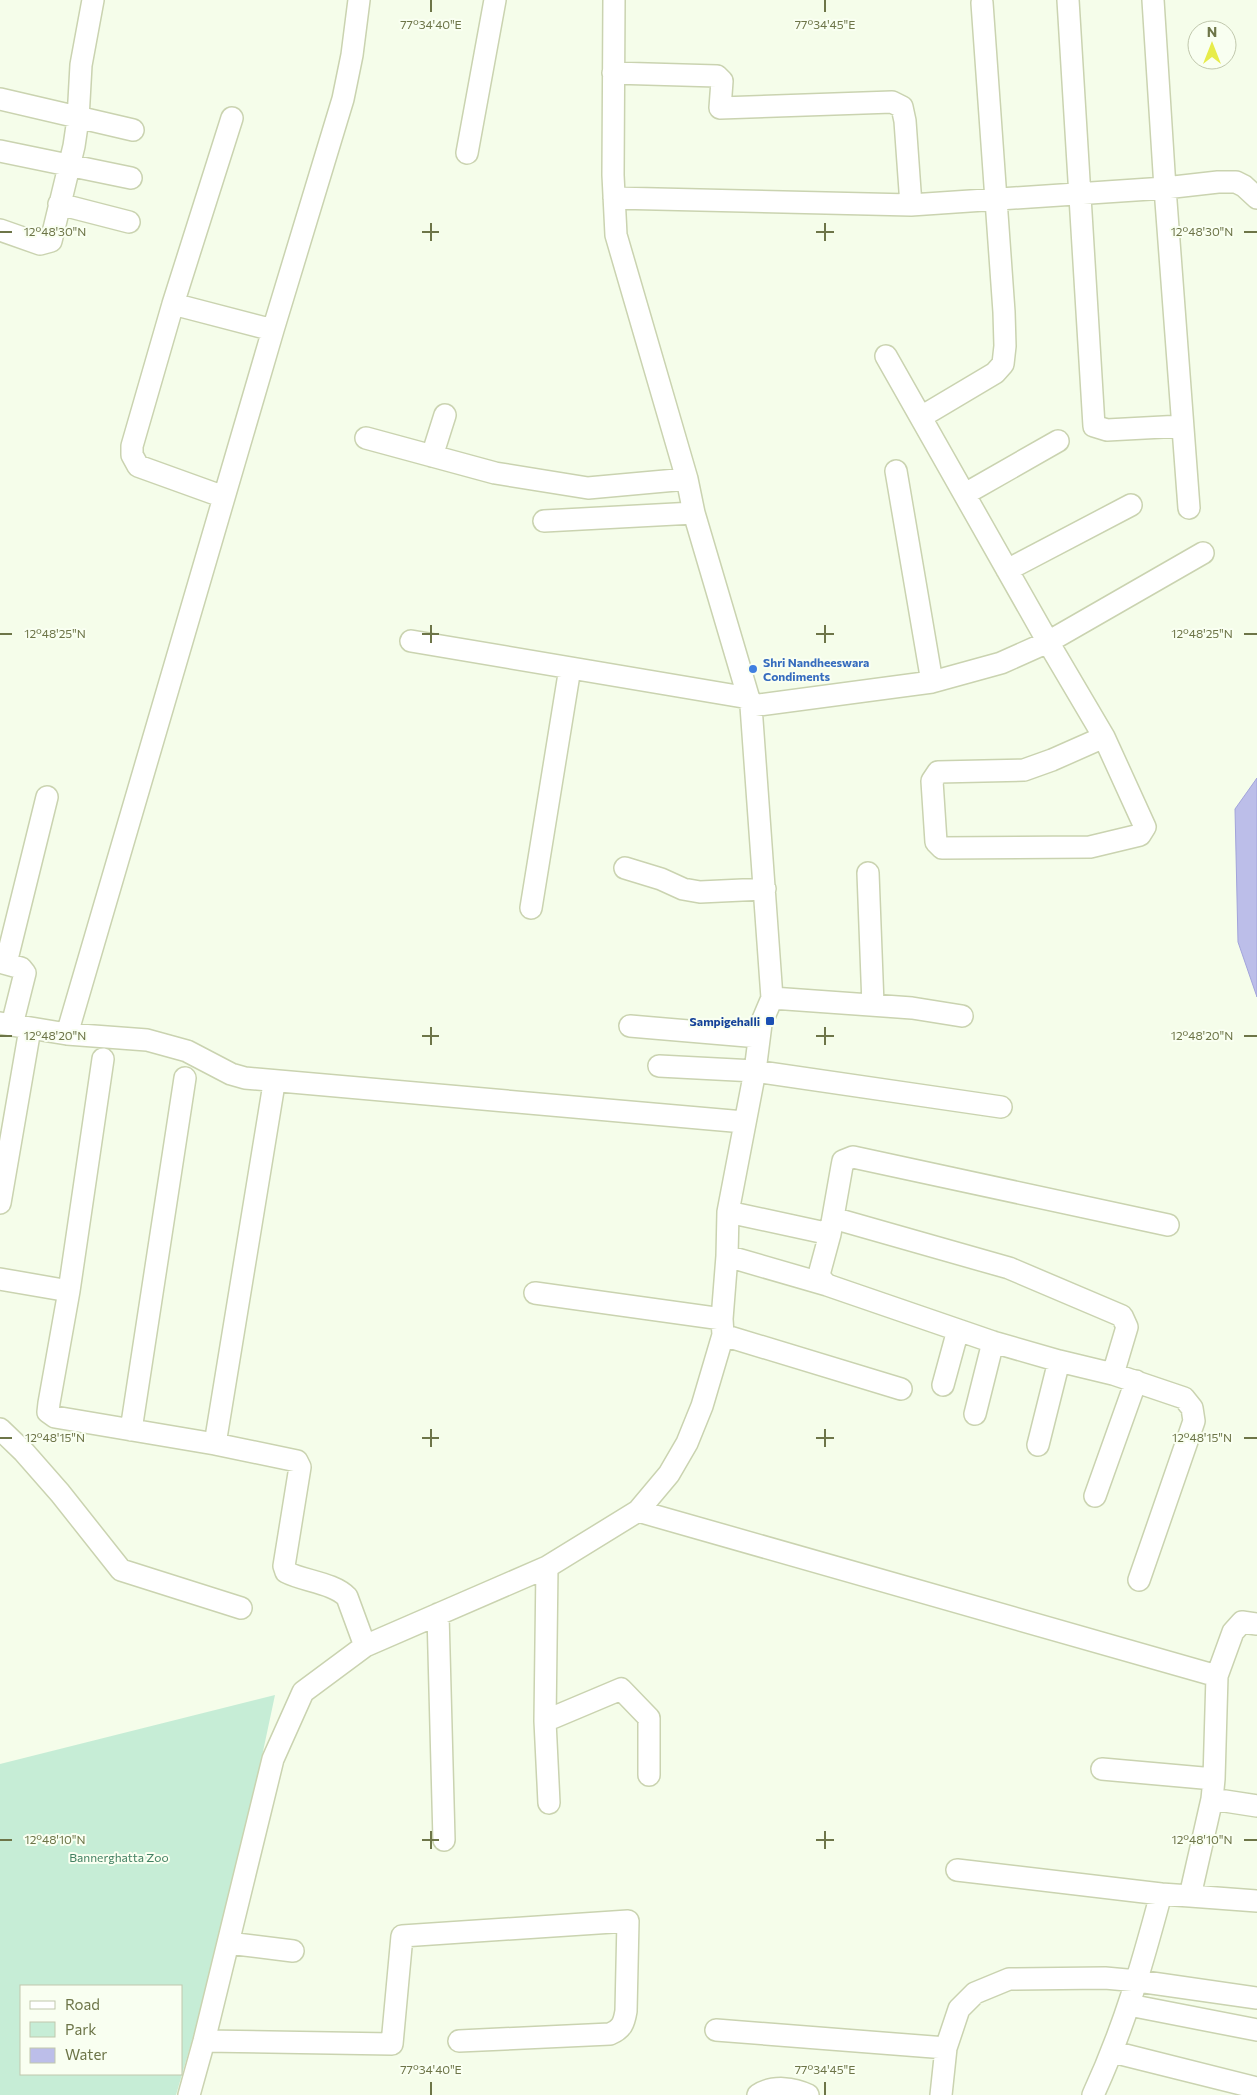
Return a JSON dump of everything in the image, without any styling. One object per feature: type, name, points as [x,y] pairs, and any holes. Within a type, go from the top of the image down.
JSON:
[{"type":"street","points":[[0,230],[40,244],[51,241],[78,118],[81,65],[93,0]]},
{"type":"street","points":[[66,1034],[273,330],[343,99],[352,55],[359,0]]},
{"type":"street","points":[[467,153],[495,0]]},
{"type":"street","points":[[189,2095],[204,2042],[273,1759],[304,1692],[365,1646],[547,1567],[638,1511],[669,1474],[687,1443],[702,1406],[722,1327],[728,1212],[755,1071],[760,1024],[772,998],[750,702],[694,513],[687,479],[616,235],[614,198],[614,0]]},
{"type":"street","points":[[1068,0],[1094,426],[1106,430],[1182,426]]},
{"type":"street","points":[[1154,0],[1164,188],[1189,508]]},
{"type":"street","points":[[921,417],[995,373],[1003,364],[1005,346],[1004,312],[982,3]]},
{"type":"street","points":[[613,73],[717,76],[722,82],[720,108],[892,102],[902,107],[905,120],[911,205]]},
{"type":"street","points":[[0,99],[133,130]]},
{"type":"street","points":[[224,497],[138,466],[132,455],[137,426],[173,304],[232,118]]},
{"type":"street","points":[[0,151],[131,178]]},
{"type":"street","points":[[614,198],[911,205],[1236,182],[1244,186],[1257,203]]},
{"type":"street","points":[[59,204],[129,222]]},
{"type":"street","points":[[173,304],[273,330]]},
{"type":"street","points":[[886,356],[1104,737],[1145,827],[1140,835],[1090,847],[942,848],[936,842],[932,780],[938,772],[1024,770],[1104,737]]},
{"type":"street","points":[[432,456],[445,415]]},
{"type":"street","points":[[366,438],[496,473],[588,488],[687,479]]},
{"type":"street","points":[[965,494],[1058,441]]},
{"type":"street","points":[[896,470],[932,682]]},
{"type":"street","points":[[1007,570],[1131,505]]},
{"type":"street","points":[[544,521],[694,513]]},
{"type":"street","points":[[410,641],[570,668],[750,702],[932,682],[1002,663],[1048,642],[1203,553]]},
{"type":"street","points":[[531,908],[570,668]]},
{"type":"street","points":[[0,1203],[14,1026],[25,973],[21,968],[3,963],[48,797]]},
{"type":"street","points":[[625,868],[661,879],[683,889],[700,892],[765,889]]},
{"type":"street","points":[[868,873],[873,1006]]},
{"type":"street","points":[[772,998],[912,1008],[962,1016]]},
{"type":"street","points":[[14,1026],[66,1034],[132,1038],[167,1044],[187,1051],[231,1074],[245,1078],[744,1122]]},
{"type":"street","points":[[630,1026],[758,1037]]},
{"type":"street","points":[[103,1059],[69,1291],[48,1412],[56,1417],[214,1444],[297,1461],[300,1467],[284,1566],[286,1572],[294,1577],[341,1591],[347,1597],[365,1646]]},
{"type":"street","points":[[659,1066],[755,1071],[1001,1107]]},
{"type":"street","points":[[131,1430],[185,1078]]},
{"type":"street","points":[[214,1444],[273,1090]]},
{"type":"street","points":[[827,1285],[820,1278],[820,1272],[832,1226],[843,1161],[853,1156],[1168,1225]]},
{"type":"street","points":[[728,1212],[832,1226],[1009,1268],[1122,1316],[1127,1327],[1113,1374]]},
{"type":"street","points":[[727,1256],[827,1285],[994,1342],[1058,1361],[1113,1374],[1184,1398],[1192,1408],[1194,1421],[1139,1580]]},
{"type":"street","points":[[0,1279],[69,1291]]},
{"type":"street","points":[[535,1293],[722,1327],[901,1389]]},
{"type":"street","points":[[943,1385],[958,1330]]},
{"type":"street","points":[[975,1414],[994,1342]]},
{"type":"street","points":[[1038,1445],[1058,1361]]},
{"type":"street","points":[[1095,1496],[1136,1381]]},
{"type":"street","points":[[0,1429],[24,1452],[60,1493],[121,1570],[241,1608]]},
{"type":"street","points":[[638,1511],[1217,1676]]},
{"type":"street","points":[[547,1567],[545,1721],[549,1803]]},
{"type":"street","points":[[438,1614],[444,1840]]},
{"type":"street","points":[[1190,1896],[1213,1789],[1217,1676],[1233,1632],[1242,1622],[1257,1624]]},
{"type":"street","points":[[545,1721],[621,1689],[649,1718],[649,1775]]},
{"type":"street","points":[[1102,1769],[1213,1789],[1257,1806]]},
{"type":"street","points":[[956,1870],[1161,1894],[1257,1901]]},
{"type":"street","points":[[1093,2095],[1113,2052],[1138,1981],[1161,1894]]},
{"type":"street","points":[[204,2042],[392,2044],[402,1936],[628,1921],[626,2011],[624,2024],[617,2031],[610,2034],[459,2041]]},
{"type":"street","points":[[228,1943],[293,1952]]},
{"type":"street","points":[[941,2095],[946,2048],[959,2009],[975,1993],[1008,1979],[1105,1978],[1257,1998]]},
{"type":"street","points":[[1129,2005],[1257,2030]]},
{"type":"street","points":[[716,2030],[946,2048]]},
{"type":"street","points":[[1113,2052],[1257,2088]]},
{"type":"street","points":[[758,2095],[763,2092],[794,2088],[808,2095]]},
{"type":"green space","name":"Bannerghatta Zoo","points":[[275,1695],[227,1921],[182,2075],[182,1985],[20,1985],[20,2075],[182,2075],[176,2095],[0,2095],[0,1764]]},
{"type":"water","points":[[1257,778],[1257,997],[1238,942],[1235,809]]},
{"type":"place","name":"Shri Nandheeswara Condiments","points":[[753,669]]},
{"type":"place","name":"Sampigehalli","points":[[770,1021]]}]
